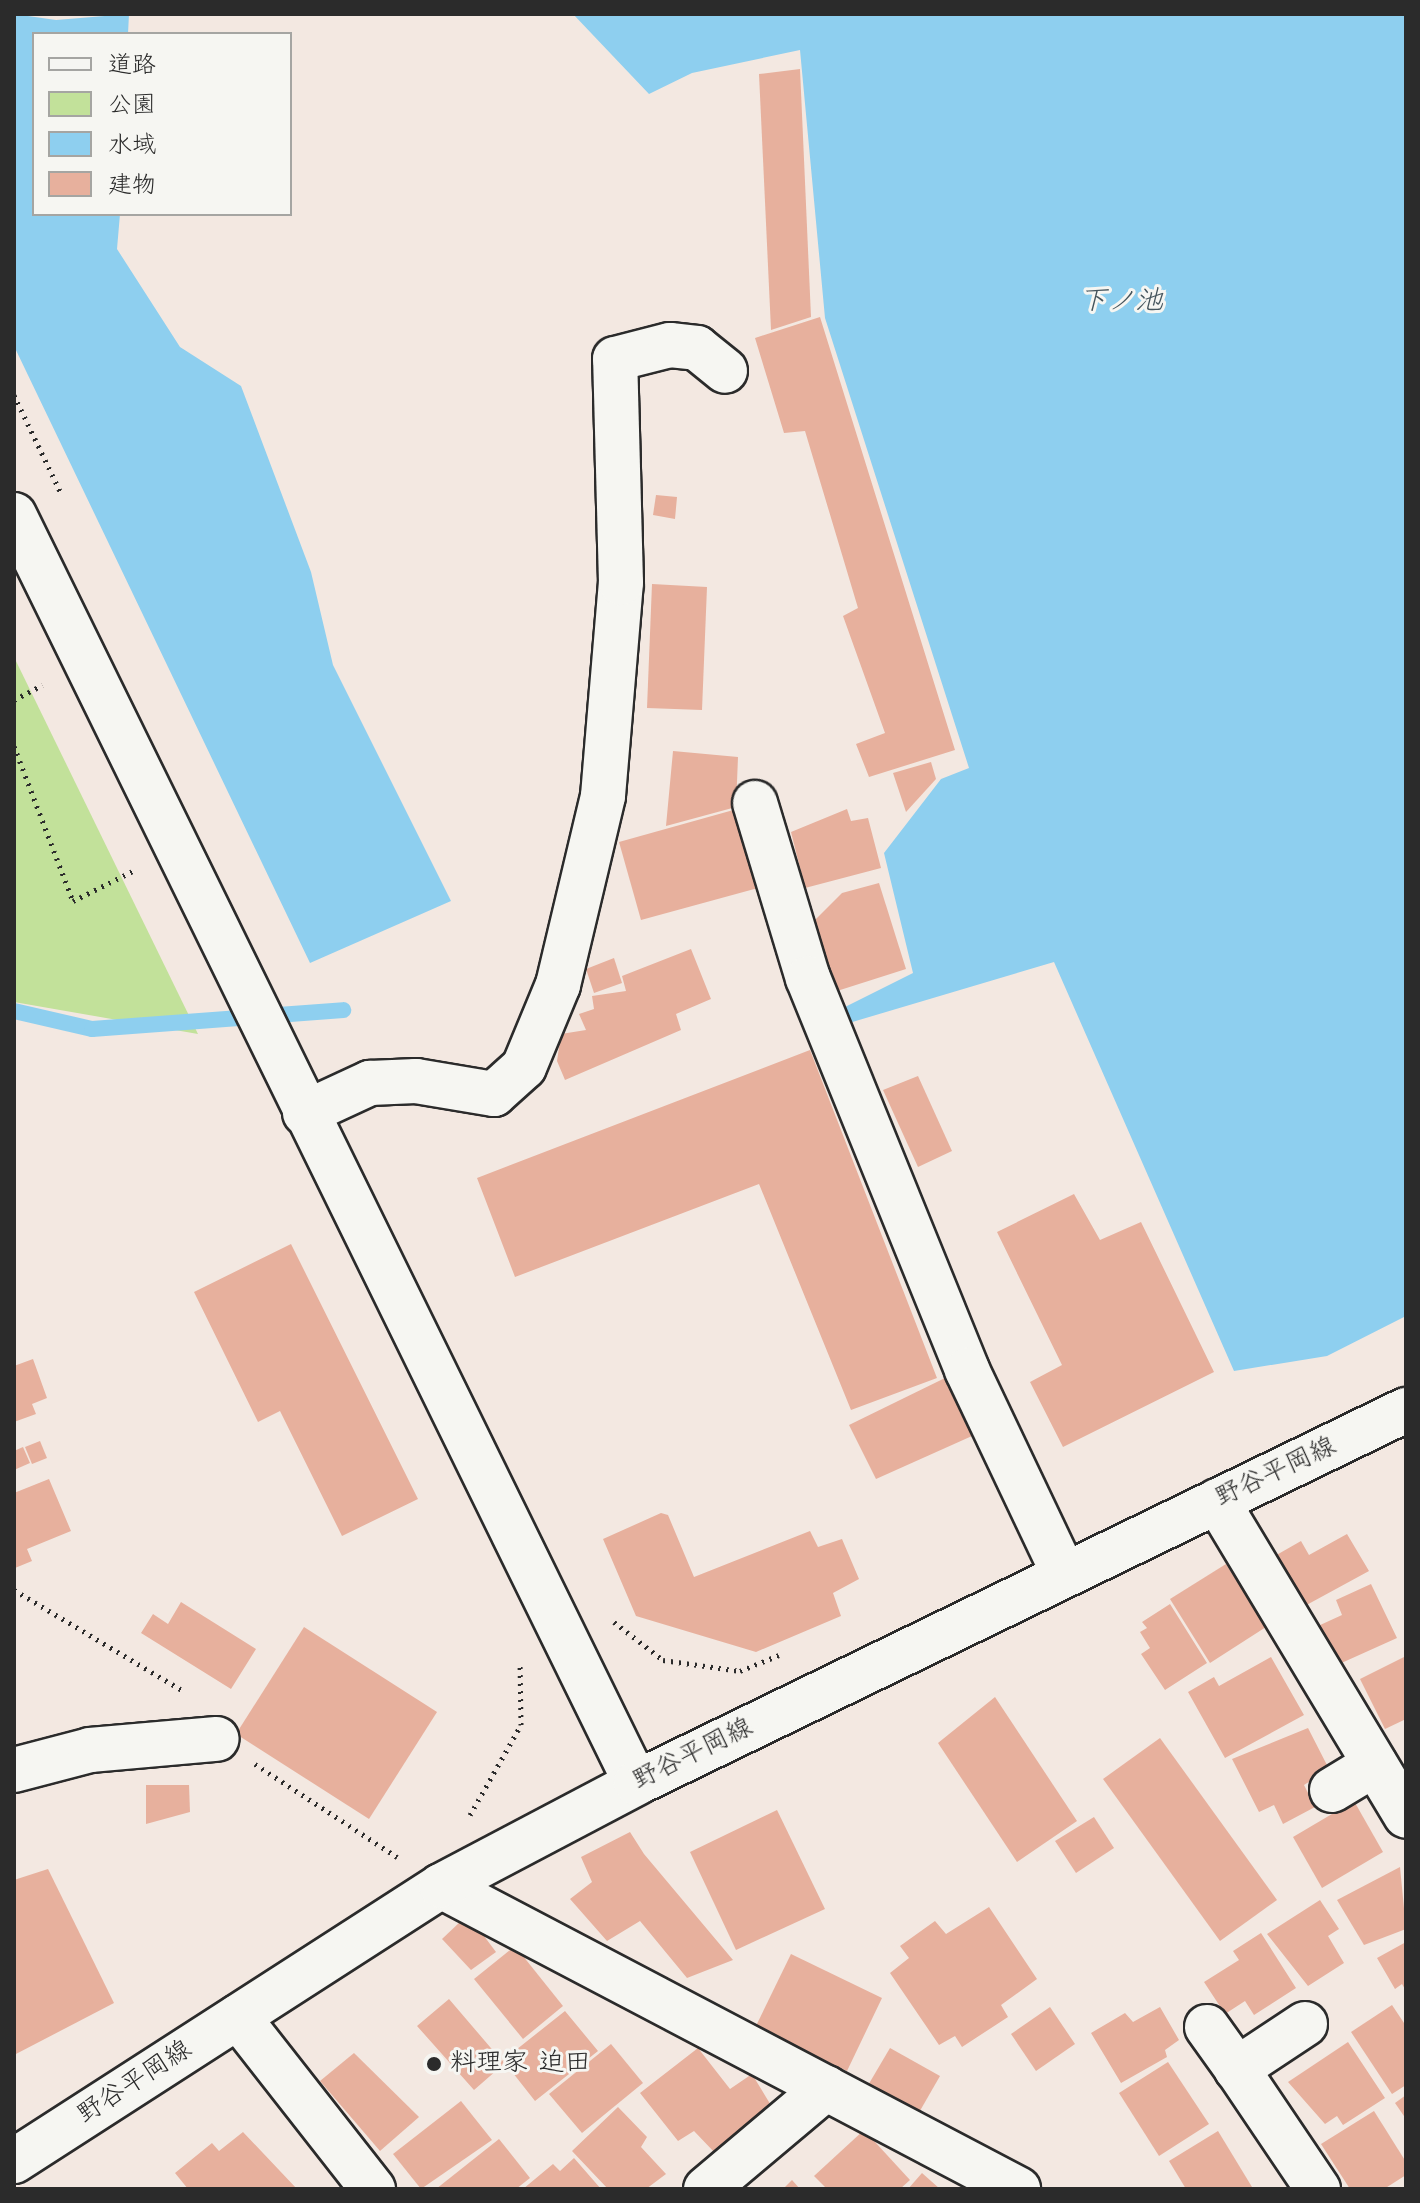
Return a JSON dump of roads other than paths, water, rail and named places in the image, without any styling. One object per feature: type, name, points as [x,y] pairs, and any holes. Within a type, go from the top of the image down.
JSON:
[{"type":"street","points":[[305,1113],[370,1083],[416,1081],[494,1094],[524,1067],[558,985],[603,796],[621,583],[615,359],[684,346],[697,348],[725,371]]},
{"type":"street","points":[[14,515],[636,1783]]},
{"type":"street","points":[[755,803],[808,978],[967,1370],[1064,1574]]},
{"type":"street","name":"野谷平岡線","points":[[14,2161],[441,1886],[636,1783],[1406,1410]]},
{"type":"street","points":[[1217,1501],[1406,1816]]},
{"type":"street","points":[[14,1770],[90,1750],[217,1739]]},
{"type":"street","points":[[1332,1790],[1375,1764]]},
{"type":"street","points":[[441,1886],[1018,2189]]},
{"type":"street","points":[[238,2017],[373,2189]]},
{"type":"street","points":[[1237,2069],[1305,2024]]},
{"type":"street","points":[[1207,2027],[1318,2189]]},
{"type":"street","points":[[706,2189],[826,2088]]},
{"type":"water","points":[[14,14],[56,20],[129,14],[128,32],[32,32],[32,216],[120,216],[117,249],[180,347],[241,386],[311,572],[333,665],[451,901],[310,963],[14,346]]},
{"type":"water","name":"下ノ池","points":[[573,14],[1406,14],[1406,1316],[1327,1356],[1234,1371],[1054,962],[849,1023],[837,1011],[913,973],[884,853],[941,779],[969,768],[825,318],[800,50],[692,73],[649,94]]},
{"type":"waterway","points":[[14,1011],[92,1029],[343,1010]]},
{"type":"place","name":"料理家 迫田","points":[[434,2064]]}]
